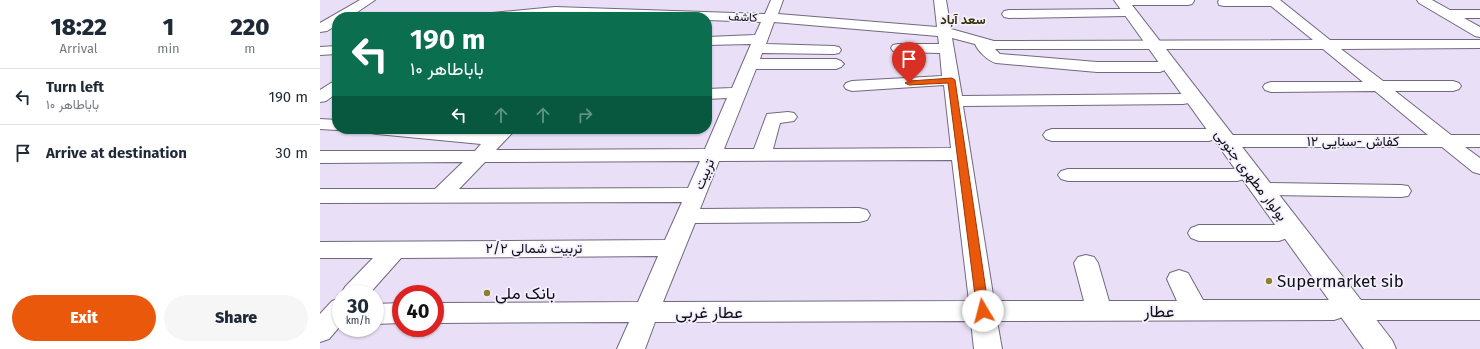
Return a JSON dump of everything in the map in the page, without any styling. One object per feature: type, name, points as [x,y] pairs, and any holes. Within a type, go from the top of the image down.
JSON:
[{"type":"main road","name":"بولوار مطهری جنوبی","points":[[1119,4],[1217,138],[1237,175],[1279,233],[1343,310],[1381,349]]},
{"type":"main road","name":"بولوار مطهری جنوبی","points":[[1149,45],[1160,67],[1183,99],[1262,189],[1343,310],[1362,349]]},
{"type":"street","points":[[349,12],[369,0]]},
{"type":"street","points":[[622,12],[626,0]]},
{"type":"street","name":"تربیت","points":[[631,349],[777,0]]},
{"type":"street","points":[[940,0],[988,349]]},
{"type":"street","points":[[1423,0],[1480,33]]},
{"type":"street","points":[[1009,14],[1119,4],[1188,1]]},
{"type":"street","points":[[1224,2],[1273,1],[1480,168]]},
{"type":"street","points":[[494,12],[503,4]]},
{"type":"street","points":[[1447,14],[1480,14]]},
{"type":"street","name":"کاشف","points":[[712,17],[769,18],[835,22],[946,41],[975,39],[994,45],[1480,44]]},
{"type":"street","points":[[321,28],[332,22]]},
{"type":"street","points":[[321,28],[332,29]]},
{"type":"street","points":[[975,39],[996,58],[1097,67],[1160,67]]},
{"type":"street","points":[[898,48],[946,41]]},
{"type":"street","points":[[712,42],[756,50],[835,57]]},
{"type":"street","points":[[320,50],[332,50]]},
{"type":"street","points":[[852,86],[952,80]]},
{"type":"street","points":[[1271,87],[1453,86]]},
{"type":"street","points":[[712,94],[738,93]]},
{"type":"street","points":[[954,101],[1183,99]]},
{"type":"street","points":[[762,154],[773,118],[788,117]]},
{"type":"street","points":[[320,124],[332,125]]},
{"type":"street","points":[[481,134],[502,135]]},
{"type":"street","points":[[440,196],[502,135]]},
{"type":"street","name":"کفاش -سنایی ۱۲","points":[[1052,135],[1480,141]]},
{"type":"street","points":[[320,157],[481,155],[962,154]]},
{"type":"street","points":[[1068,175],[1237,175]]},
{"type":"street","points":[[1262,189],[1401,191]]},
{"type":"street","points":[[320,196],[695,194]]},
{"type":"street","points":[[686,216],[859,215]]},
{"type":"street","points":[[1200,233],[1279,233]]},
{"type":"street","name":"تربیت شمالی ۲/۲","points":[[320,250],[673,248]]},
{"type":"street","points":[[362,285],[395,249]]},
{"type":"street","points":[[1086,263],[1099,311]]},
{"type":"street","points":[[1178,279],[1195,310]]},
{"type":"street","name":"عطار","points":[[983,311],[1480,310]]},
{"type":"street","name":"عطار غربی","points":[[444,313],[983,311]]},
{"type":"place","name":"Supermarket sib","points":[[1269,281]]},
{"type":"place","name":"بانک ملی","points":[[487,293]]},
{"type":"district","name":"سعد آباد","points":[[963,19]]},
{"type":"route","points":[[909,83],[952,80],[983,311]]}]
